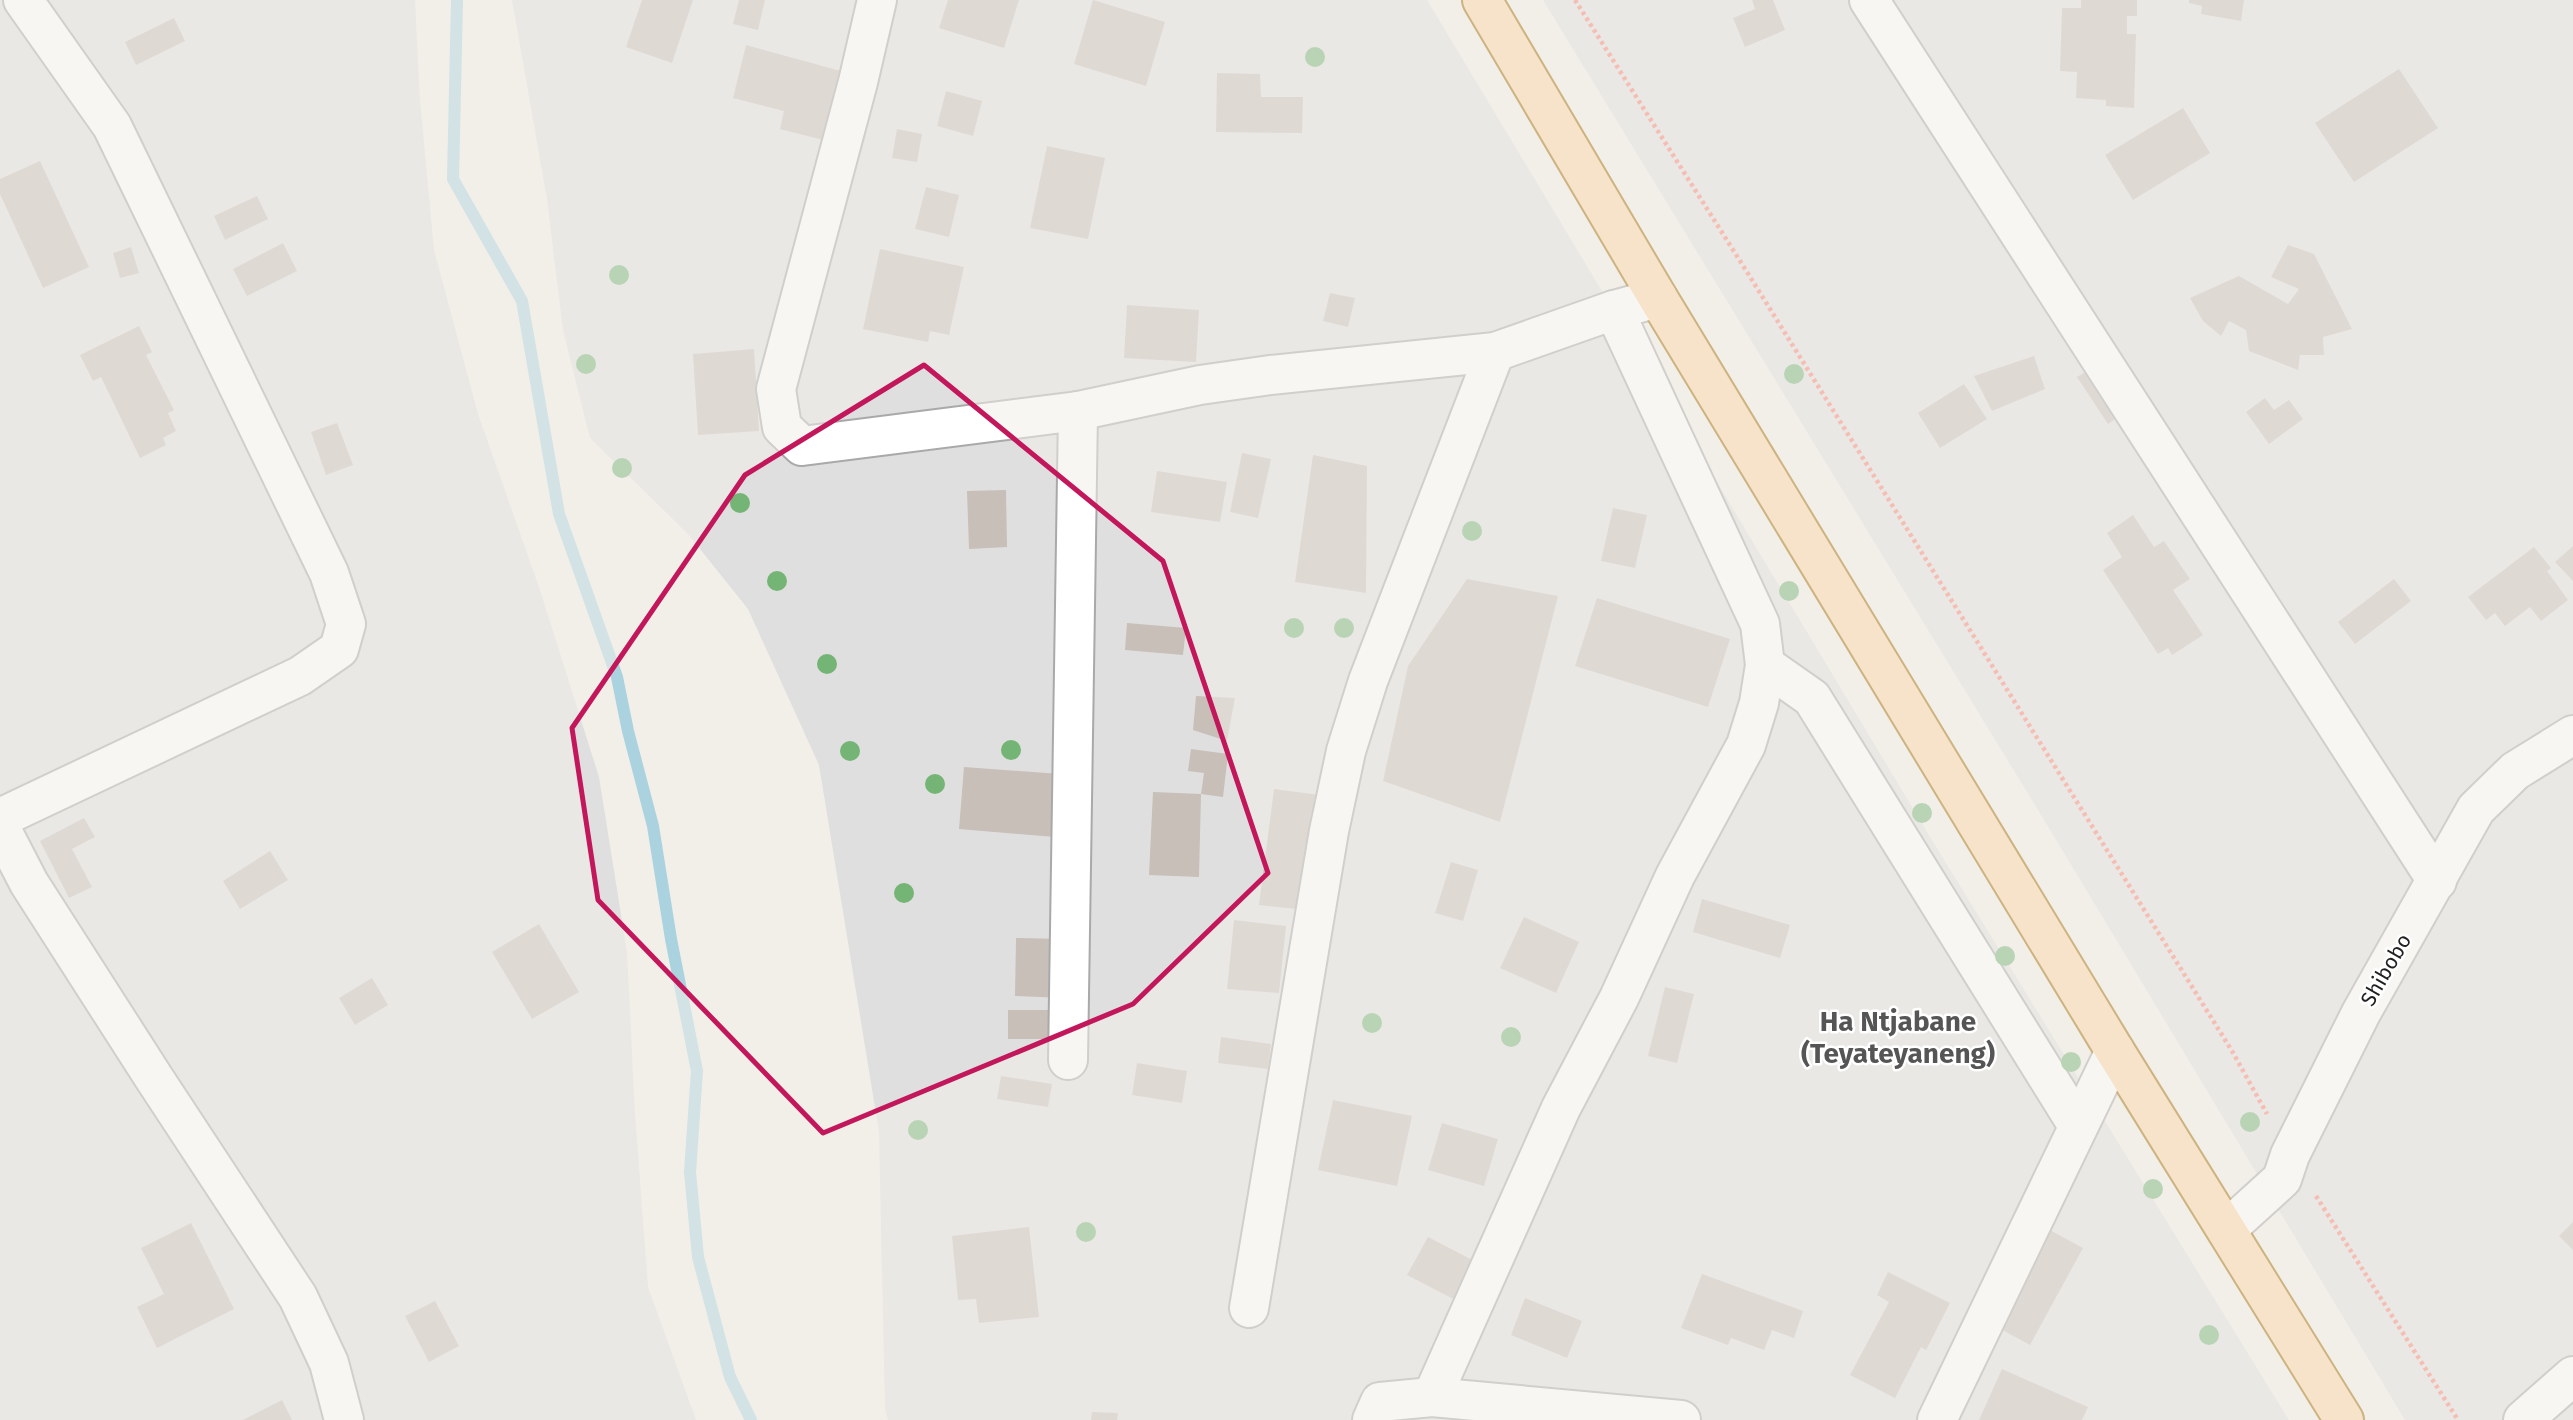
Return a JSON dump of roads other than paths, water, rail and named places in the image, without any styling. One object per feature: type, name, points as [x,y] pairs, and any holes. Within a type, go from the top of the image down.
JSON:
[{"type":"main road","points":[[1482,0],[1658,298],[2115,1051],[2227,1229],[2334,1414]]},
{"type":"street","points":[[0,818],[300,676],[339,649],[346,625],[329,573],[112,126],[23,0]]},
{"type":"street","points":[[877,0],[858,82],[776,389],[782,427],[802,446],[1078,411],[1235,380],[1495,352],[1614,310],[1658,298]]},
{"type":"street","points":[[1869,0],[2437,881]]},
{"type":"street","points":[[1432,1397],[1561,1108],[1619,998],[1675,876],[1746,745],[1759,703],[1765,665],[1760,624],[1614,310]]},
{"type":"street","points":[[1248,1308],[1329,831],[1346,751],[1368,681],[1495,352]]},
{"type":"street","points":[[1069,1060],[1078,411]]},
{"type":"street","points":[[1765,665],[1812,698],[2078,1126]]},
{"type":"street","name":"Shibobo","points":[[2227,1229],[2282,1178],[2290,1155],[2361,1013],[2476,809],[2515,771],[2573,735]]},
{"type":"street","points":[[0,827],[29,883],[153,1078],[298,1297],[329,1363],[344,1420]]},
{"type":"street","points":[[1937,1420],[2115,1051]]},
{"type":"street","points":[[2523,1420],[2573,1376]]},
{"type":"street","points":[[1372,1420],[1380,1402],[1432,1397],[1681,1420]]},
{"type":"waterway","points":[[457,0],[453,179],[522,301],[559,514],[617,677],[653,826],[671,939],[697,1071],[690,1172],[698,1257],[730,1377],[751,1420]]},
{"type":"district","name":"Ha Ntjabane (Teyateyaneng)","points":[[1898,1037]]}]
